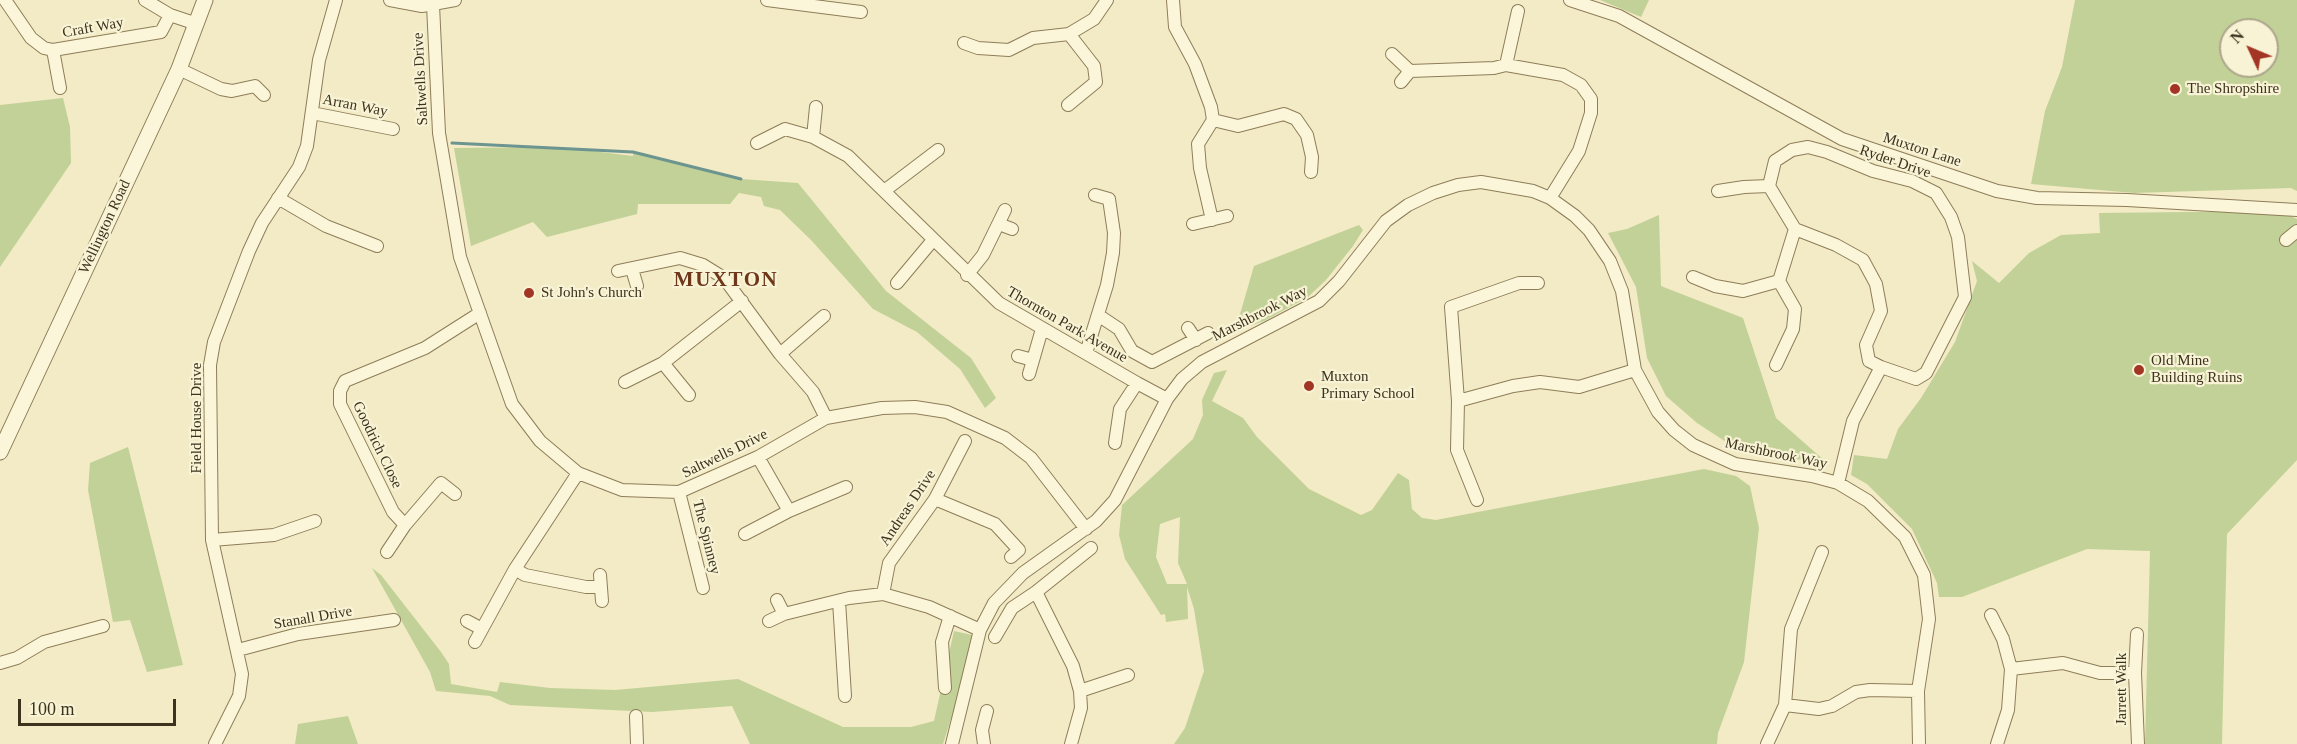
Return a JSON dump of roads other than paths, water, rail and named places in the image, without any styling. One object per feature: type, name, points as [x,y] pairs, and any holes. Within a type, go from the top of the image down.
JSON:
[{"type":"street","name":"Craft Way","points":[[5,0],[32,38],[44,48],[53,50],[161,32],[170,15]]},
{"type":"street","points":[[145,0],[170,15],[197,24]]},
{"type":"street","name":"Wellington Road","points":[[0,452],[179,69],[205,0]]},
{"type":"street","name":"Field House Drive","points":[[215,744],[239,696],[242,674],[212,540],[210,365],[214,342],[249,251],[278,198],[299,167],[307,146],[319,60],[336,0]]},
{"type":"street","points":[[390,0],[412,5],[433,6],[455,0]]},
{"type":"street","points":[[767,0],[861,12]]},
{"type":"street","points":[[964,43],[978,48],[1009,50],[1033,38],[1069,34],[1094,19],[1107,0]]},
{"type":"street","points":[[1173,0],[1175,27],[1195,64],[1211,107],[1213,120],[1198,144],[1200,168],[1212,220]]},
{"type":"street","name":"Muxton Lane","points":[[1570,0],[1619,16],[1842,139],[1997,191],[2037,198],[2127,200],[2297,210]]},
{"type":"street","name":"Saltwells Drive","points":[[433,6],[439,133],[460,257],[512,404],[540,441],[578,473],[622,490],[680,492],[758,457],[826,418],[882,408],[915,407],[947,412],[1005,438],[1031,458],[1086,529]]},
{"type":"street","points":[[1506,65],[1518,11]]},
{"type":"street","points":[[1068,105],[1096,82],[1094,66],[1069,34]]},
{"type":"street","points":[[53,50],[60,88]]},
{"type":"street","points":[[1392,54],[1410,71],[1494,68],[1506,65],[1563,75],[1581,85],[1591,99],[1591,113],[1579,151],[1550,198]]},
{"type":"street","points":[[179,69],[221,89],[232,91],[259,90],[258,74]]},
{"type":"street","points":[[1401,82],[1410,71]]},
{"type":"street","points":[[813,137],[816,107]]},
{"type":"street","name":"Arran Way","points":[[312,113],[393,129]]},
{"type":"street","points":[[1213,120],[1238,126],[1284,114],[1296,119],[1307,135],[1312,157],[1311,171]]},
{"type":"street","name":"Thornton Park Avenue","points":[[757,143],[785,129],[813,137],[848,156],[968,276],[999,303],[1167,399]]},
{"type":"street","name":"Ryder Drive","points":[[1769,186],[1775,161],[1792,150],[1808,147],[1912,181],[1936,193],[1951,217],[1958,237],[1965,297],[1926,373],[1916,379],[1881,367]]},
{"type":"street","points":[[884,191],[938,150]]},
{"type":"street","name":"Marshbrook Way","points":[[952,744],[980,630],[994,603],[1012,583],[1086,529],[1115,500],[1167,399],[1182,379],[1202,362],[1318,301],[1339,281],[1386,221],[1408,205],[1458,184],[1481,182],[1533,191],[1550,198],[1575,216],[1589,230],[1610,261],[1622,291],[1635,370],[1658,412],[1693,445],[1735,464],[1812,476],[1838,483],[1868,501],[1894,524],[1916,555],[1924,575],[1929,619],[1918,692],[1919,744]]},
{"type":"street","points":[[1718,191],[1769,186],[1795,229],[1863,260],[1876,284],[1881,311],[1866,345],[1869,361],[1881,367],[1853,421],[1838,483]]},
{"type":"street","points":[[1086,353],[1113,253],[1112,195],[1095,195]]},
{"type":"street","points":[[278,198],[326,226],[377,246]]},
{"type":"street","points":[[968,276],[983,255],[1005,210]]},
{"type":"street","points":[[1193,224],[1227,216]]},
{"type":"street","points":[[999,224],[1012,229]]},
{"type":"street","points":[[1776,364],[1793,328],[1795,309],[1779,281],[1795,229]]},
{"type":"street","points":[[2286,240],[2297,231]]},
{"type":"street","points":[[897,283],[933,240]]},
{"type":"street","points":[[618,271],[680,258],[704,265],[724,278],[780,354],[813,392],[826,418]]},
{"type":"street","points":[[632,269],[637,286]]},
{"type":"street","points":[[1694,277],[1714,286],[1743,291],[1779,281]]},
{"type":"street","points":[[1477,500],[1457,450],[1458,401],[1451,307],[1519,283],[1538,283]]},
{"type":"street","points":[[625,382],[663,363],[742,301]]},
{"type":"street","name":"Goodrich Close","points":[[405,525],[393,512],[340,404],[340,391],[345,381],[425,348],[480,313]]},
{"type":"street","points":[[1098,315],[1119,329],[1132,351],[1143,360],[1152,362],[1208,333]]},
{"type":"street","points":[[780,354],[824,316]]},
{"type":"street","points":[[1188,328],[1196,340]]},
{"type":"street","points":[[1029,374],[1042,329]]},
{"type":"street","points":[[1018,356],[1033,360]]},
{"type":"street","points":[[663,363],[689,395]]},
{"type":"street","points":[[1458,401],[1513,386],[1540,382],[1579,387],[1635,370]]},
{"type":"street","name":"Thornton Park Avenue","points":[[1115,443],[1120,409],[1137,383]]},
{"type":"street","name":"Andreas Drive","points":[[883,594],[889,562],[935,499],[965,441]]},
{"type":"street","points":[[758,457],[789,511]]},
{"type":"street","points":[[475,642],[515,569],[578,473]]},
{"type":"street","points":[[387,552],[405,525],[441,483],[455,494]]},
{"type":"street","points":[[751,535],[789,511],[846,487]]},
{"type":"street","name":"The Spinney","points":[[680,492],[703,588]]},
{"type":"street","points":[[935,499],[995,524],[1020,550]]},
{"type":"street","points":[[212,540],[274,535],[315,521]]},
{"type":"street","points":[[995,637],[1012,608],[1091,548]]},
{"type":"street","points":[[1767,744],[1785,705],[1791,629],[1822,552]]},
{"type":"street","points":[[515,569],[525,575],[586,587],[600,581],[602,601]]},
{"type":"street","points":[[1036,592],[1074,666],[1080,691],[1081,708],[1071,744]]},
{"type":"street","points":[[769,621],[784,614],[838,601],[883,594],[918,603],[980,630]]},
{"type":"street","points":[[777,600],[784,614]]},
{"type":"street","points":[[838,601],[845,696]]},
{"type":"street","points":[[1990,615],[2003,639],[2011,669],[2011,691],[2001,743]]},
{"type":"street","points":[[945,688],[942,642],[950,616]]},
{"type":"street","name":"Stanall Drive","points":[[238,650],[298,634],[394,620]]},
{"type":"street","points":[[467,621],[482,629]]},
{"type":"street","points":[[0,663],[17,658],[44,642],[104,626]]},
{"type":"street","name":"Jarrett Walk","points":[[2138,634],[2135,673],[2138,744]]},
{"type":"street","points":[[2011,669],[2063,663],[2100,673],[2135,673]]},
{"type":"street","points":[[1080,691],[1123,682]]},
{"type":"street","points":[[1785,705],[1819,709],[1832,706],[1856,693],[1870,690],[1918,692]]},
{"type":"street","points":[[984,744],[982,730],[987,711]]},
{"type":"street","points":[[631,724],[637,744]]},
{"type":"waterway","points":[[452,143],[633,152],[741,179]]},
{"type":"place","name":"The Shropshire","points":[[2175,89]]},
{"type":"place","name":"St John's Church","points":[[529,293]]},
{"type":"place","name":"Old Mine Building Ruins","points":[[2139,370]]},
{"type":"place","name":"Muxton Primary School","points":[[1309,386]]},
{"type":"district","name":"MUXTON","points":[[726,281]]}]
